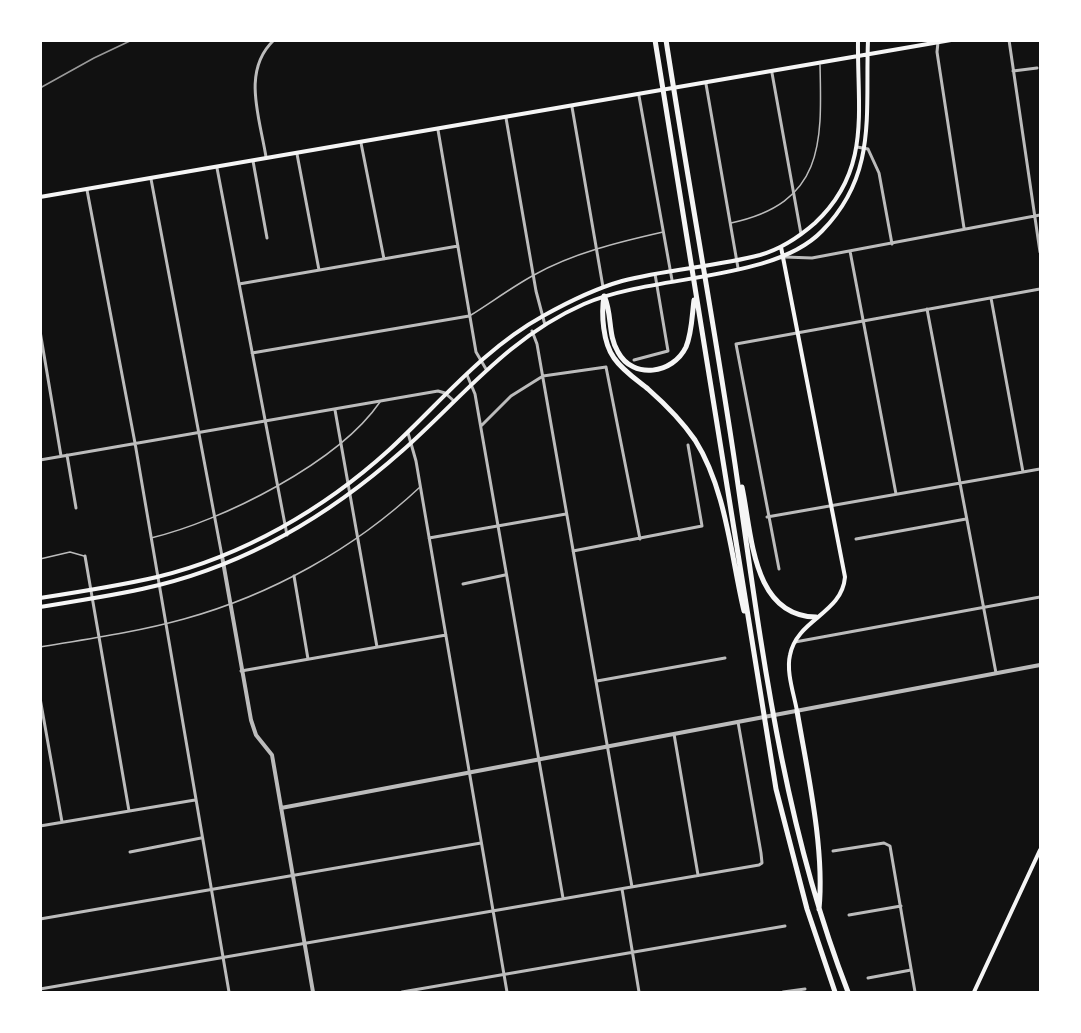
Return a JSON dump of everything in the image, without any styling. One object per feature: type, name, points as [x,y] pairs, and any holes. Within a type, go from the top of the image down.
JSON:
[{"type":"highway","points":[[655,40],[687,251],[728,482],[765,731],[794,864],[835,993]]},
{"type":"highway","points":[[666,40],[730,430],[770,704],[796,832],[819,913],[848,993]]},
{"type":"highway","points":[[604,296],[616,350],[628,365],[652,371],[670,365],[681,354],[689,335],[695,294]]},
{"type":"highway","points":[[604,296],[602,307],[606,333],[614,358],[678,418],[695,441],[706,462],[722,509],[753,650]]},
{"type":"highway","points":[[730,430],[764,584],[781,608],[797,615],[816,617]]},
{"type":"highway","points":[[797,711],[817,852],[821,895],[819,913]]},
{"type":"main road","points":[[40,598],[157,577],[222,556],[285,525],[349,484],[407,433],[481,361],[515,333],[542,316],[603,287],[655,274],[737,260],[781,247],[801,234],[837,199],[854,166],[857,147],[858,40]]},
{"type":"main road","points":[[40,607],[158,586],[224,565],[287,535],[351,494],[411,443],[486,369],[532,331],[604,296],[785,256],[819,234],[842,208],[859,175],[865,147],[868,40]]},
{"type":"main road","points":[[40,197],[639,96],[951,40]]},
{"type":"main road","points":[[781,247],[785,256],[799,331],[844,585],[835,604],[816,617],[795,642],[789,659],[797,711]]},
{"type":"main road","points":[[603,287],[604,296]]},
{"type":"main road","points":[[974,993],[1041,850]]},
{"type":"street","points":[[267,159],[254,80],[260,57],[274,40]]},
{"type":"street","points":[[1008,40],[1041,252]]},
{"type":"street","points":[[938,42],[937,52],[964,228]]},
{"type":"street","points":[[1013,71],[1037,68]]},
{"type":"street","points":[[772,73],[801,234]]},
{"type":"street","points":[[706,84],[738,268]]},
{"type":"street","points":[[639,96],[672,280]]},
{"type":"street","points":[[572,107],[603,287]]},
{"type":"street","points":[[506,118],[533,275],[545,325]]},
{"type":"street","points":[[438,130],[476,352],[486,369]]},
{"type":"street","points":[[361,143],[384,259]]},
{"type":"street","points":[[857,147],[865,147],[873,156],[879,173],[892,244]]},
{"type":"street","points":[[297,154],[319,270]]},
{"type":"street","points":[[253,161],[267,238]]},
{"type":"street","points":[[217,168],[287,535]]},
{"type":"street","points":[[151,179],[200,432],[242,671],[254,729],[272,755],[313,993]]},
{"type":"street","points":[[87,190],[135,443],[229,993]]},
{"type":"street","points":[[785,256],[812,258],[1041,215]]},
{"type":"street","points":[[239,284],[458,246]]},
{"type":"street","points":[[850,251],[896,494]]},
{"type":"street","points":[[634,360],[668,351],[655,274]]},
{"type":"street","points":[[779,569],[767,517],[736,344],[1041,289]]},
{"type":"street","points":[[991,298],[1023,472]]},
{"type":"street","points":[[927,309],[996,673]]},
{"type":"street","points":[[252,352],[470,316]]},
{"type":"street","points":[[40,331],[61,456]]},
{"type":"street","points":[[532,331],[543,376],[632,887]]},
{"type":"street","points":[[481,426],[511,396],[543,376],[606,367],[640,539]]},
{"type":"street","points":[[467,375],[481,426],[563,898]]},
{"type":"street","points":[[40,460],[438,391],[447,394],[454,401]]},
{"type":"street","points":[[335,409],[377,647]]},
{"type":"street","points":[[407,433],[420,486],[507,993]]},
{"type":"street","points":[[573,551],[702,526],[688,445]]},
{"type":"street","points":[[67,455],[76,508]]},
{"type":"street","points":[[767,517],[1041,469]]},
{"type":"street","points":[[429,538],[567,514]]},
{"type":"street","points":[[856,539],[967,519]]},
{"type":"street","points":[[85,556],[129,811]]},
{"type":"street","points":[[463,584],[506,575]]},
{"type":"street","points":[[294,576],[308,659]]},
{"type":"street","points":[[795,642],[1041,597]]},
{"type":"street","points":[[242,671],[446,635]]},
{"type":"street","points":[[597,681],[725,658]]},
{"type":"street","points":[[281,808],[1041,665]]},
{"type":"street","points":[[40,698],[62,822]]},
{"type":"street","points":[[40,989],[759,865],[762,863],[761,853],[738,722]]},
{"type":"street","points":[[674,734],[698,875]]},
{"type":"street","points":[[40,826],[195,800]]},
{"type":"street","points":[[130,852],[202,838]]},
{"type":"street","points":[[40,919],[481,843]]},
{"type":"street","points":[[833,851],[884,843],[891,848],[915,993]]},
{"type":"street","points":[[622,889],[639,993]]},
{"type":"street","points":[[849,915],[901,906]]},
{"type":"street","points":[[402,993],[785,926]]},
{"type":"street","points":[[868,978],[912,970]]},
{"type":"street","points":[[783,993],[805,989]]},
{"type":"lane","points":[[730,223],[762,214],[794,190],[813,168],[819,140],[820,64]]},
{"type":"lane","points":[[470,316],[533,275],[596,249],[663,232]]},
{"type":"lane","points":[[150,538],[214,517],[278,484],[341,442],[360,426],[381,401]]},
{"type":"lane","points":[[40,647],[165,623],[230,604],[294,576],[358,538],[420,486]]},
{"type":"lane","points":[[40,558],[70,552],[79,552],[85,556]]},
{"type":"railway","points":[[40,88],[132,40]]}]
